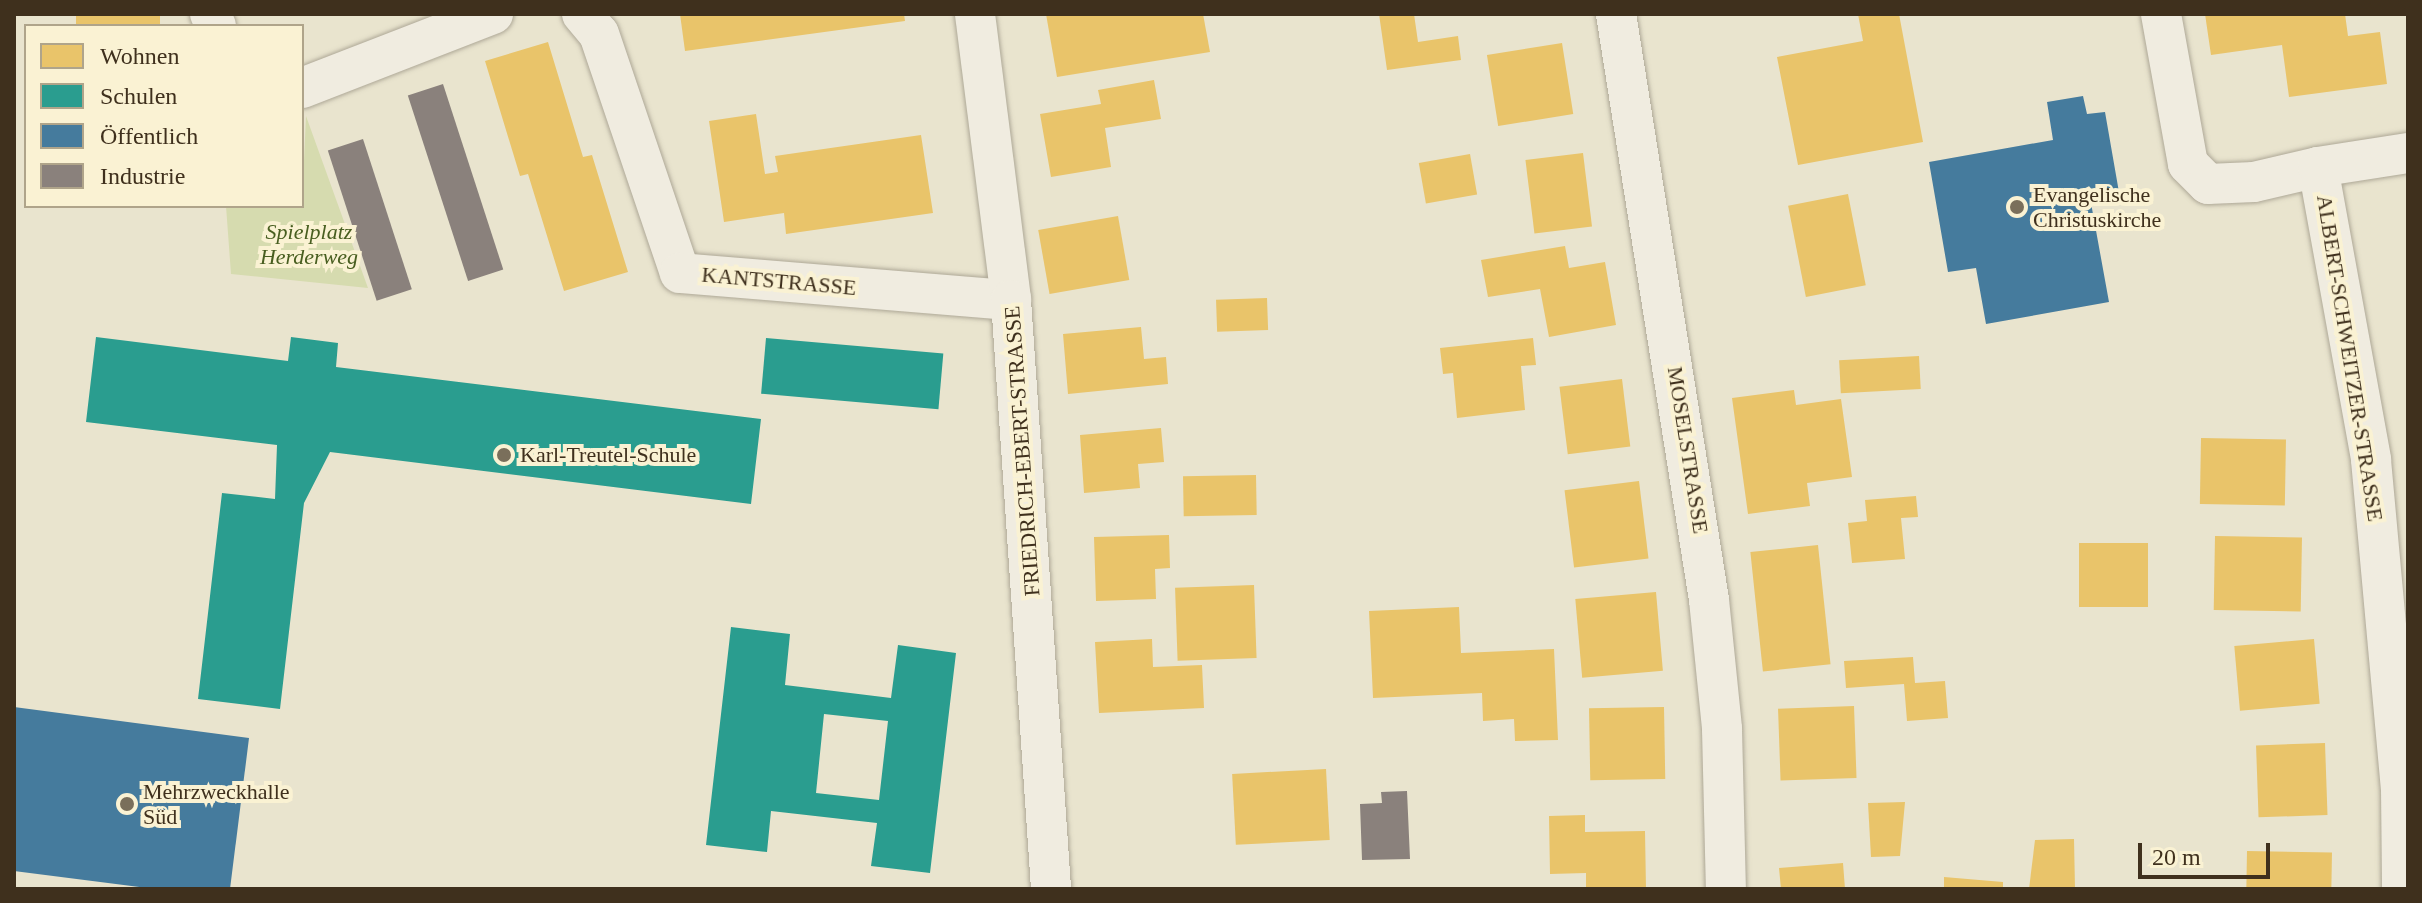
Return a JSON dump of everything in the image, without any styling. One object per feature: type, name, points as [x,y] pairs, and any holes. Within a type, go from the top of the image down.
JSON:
[{"type":"street","points":[[304,87],[493,14]]},
{"type":"street","name":"KANTSTRASSE","points":[[582,14],[599,34],[680,273],[1011,300]]},
{"type":"street","name":"FRIEDRICH-EBERT-STRASSE","points":[[975,14],[1011,300],[1051,889]]},
{"type":"street","name":"MOSELSTRASSE","points":[[1616,14],[1709,600],[1722,729],[1726,889]]},
{"type":"street","name":"ALBERT-SCHWEITZER-STRASSE","points":[[2161,14],[2188,164],[2208,184],[2254,182],[2318,167],[2371,460],[2401,788],[2402,889]]},
{"type":"street","points":[[2318,167],[2408,153]]},
{"type":"green space","name":"Spielplatz Herderweg","points":[[306,116],[368,288],[231,274],[226,208],[304,208]]},
{"type":"building: Wohnen","points":[[76,14],[160,14],[160,24],[76,24]]},
{"type":"building: Wohnen","points":[[680,14],[904,14],[905,21],[685,51]]},
{"type":"building: Wohnen","points":[[1046,14],[1203,14],[1210,52],[1057,77]]},
{"type":"building: Wohnen","points":[[1379,14],[1414,14],[1418,42],[1458,36],[1461,60],[1387,70]]},
{"type":"building: Wohnen","points":[[1858,14],[1899,14],[1923,142],[1798,165],[1777,57],[1863,41]]},
{"type":"building: Wohnen","points":[[2205,14],[2345,14],[2348,36],[2380,32],[2387,84],[2289,97],[2282,45],[2211,55]]},
{"type":"building: Wohnen","points":[[548,42],[583,157],[592,155],[628,272],[564,291],[528,174],[520,176],[485,61]]},
{"type":"building: Wohnen","points":[[1562,43],[1573,114],[1498,126],[1487,55]]},
{"type":"building: Wohnen","points":[[1154,80],[1161,119],[1105,128],[1111,167],[1051,177],[1040,114],[1101,104],[1098,90]]},
{"type":"building: Wohnen","points":[[756,114],[765,174],[778,172],[775,156],[921,135],[933,213],[786,234],[784,213],[724,222],[709,121]]},
{"type":"building: Wohnen","points":[[1583,153],[1592,226],[1534,234],[1525,160]]},
{"type":"building: Wohnen","points":[[1470,154],[1477,194],[1426,203],[1419,163]]},
{"type":"building: Wohnen","points":[[1848,194],[1866,285],[1806,297],[1788,206]]},
{"type":"building: Wohnen","points":[[1118,216],[1129,280],[1050,294],[1038,230]]},
{"type":"building: Wohnen","points":[[1565,246],[1569,268],[1605,262],[1616,325],[1549,337],[1540,289],[1488,297],[1481,260]]},
{"type":"building: Wohnen","points":[[1267,298],[1268,330],[1217,332],[1216,300]]},
{"type":"building: Wohnen","points":[[1141,327],[1144,359],[1166,357],[1168,384],[1068,394],[1063,334]]},
{"type":"building: Wohnen","points":[[1533,338],[1536,365],[1521,366],[1525,410],[1457,418],[1453,373],[1443,374],[1440,348]]},
{"type":"building: Wohnen","points":[[1919,356],[1921,389],[1841,393],[1839,360]]},
{"type":"building: Wohnen","points":[[1622,379],[1630,446],[1568,454],[1559,387]]},
{"type":"building: Wohnen","points":[[1794,390],[1796,405],[1841,399],[1852,477],[1807,483],[1810,506],[1748,514],[1732,398]]},
{"type":"building: Wohnen","points":[[1161,428],[1164,462],[1138,464],[1140,488],[1084,493],[1080,435]]},
{"type":"building: Wohnen","points":[[2201,438],[2286,439],[2285,505],[2200,504]]},
{"type":"building: Wohnen","points":[[1256,475],[1257,515],[1184,516],[1183,476]]},
{"type":"building: Wohnen","points":[[1639,481],[1649,558],[1574,568],[1565,490]]},
{"type":"building: Wohnen","points":[[1916,496],[1918,517],[1901,518],[1905,559],[1852,563],[1848,523],[1867,521],[1865,500]]},
{"type":"building: Wohnen","points":[[1169,535],[1170,568],[1155,569],[1156,599],[1096,601],[1094,537]]},
{"type":"building: Wohnen","points":[[2215,536],[2302,538],[2301,612],[2214,610]]},
{"type":"building: Wohnen","points":[[2079,543],[2148,543],[2148,607],[2079,607]]},
{"type":"building: Wohnen","points":[[1818,545],[1831,664],[1763,671],[1750,552]]},
{"type":"building: Wohnen","points":[[1254,585],[1257,658],[1178,661],[1175,588]]},
{"type":"building: Wohnen","points":[[1656,592],[1663,671],[1582,678],[1575,599]]},
{"type":"building: Wohnen","points":[[1459,607],[1461,653],[1554,649],[1558,740],[1515,741],[1514,719],[1483,721],[1482,693],[1373,698],[1369,611]]},
{"type":"building: Wohnen","points":[[1152,639],[1153,667],[1202,665],[1204,708],[1099,713],[1095,642]]},
{"type":"building: Wohnen","points":[[2314,639],[2320,704],[2240,711],[2234,646]]},
{"type":"building: Wohnen","points":[[1913,657],[1915,683],[1945,681],[1948,718],[1907,721],[1904,684],[1846,688],[1844,661]]},
{"type":"building: Wohnen","points":[[1854,706],[1857,778],[1781,781],[1778,709]]},
{"type":"building: Wohnen","points":[[1664,707],[1665,779],[1590,780],[1589,708]]},
{"type":"building: Wohnen","points":[[2325,743],[2328,815],[2259,817],[2256,745]]},
{"type":"building: Wohnen","points":[[1326,769],[1330,840],[1236,845],[1232,774]]},
{"type":"building: Wohnen","points":[[1905,802],[1900,856],[1871,857],[1868,803]]},
{"type":"building: Wohnen","points":[[1585,815],[1585,832],[1645,831],[1646,889],[1586,889],[1586,873],[1550,874],[1549,816]]},
{"type":"building: Wohnen","points":[[2074,839],[2075,889],[2029,889],[2035,840]]},
{"type":"building: Wohnen","points":[[2247,851],[2332,852],[2331,889],[2246,889]]},
{"type":"building: Wohnen","points":[[1843,863],[1845,889],[1781,889],[1779,868]]},
{"type":"building: Wohnen","points":[[1944,877],[2003,882],[2003,889],[1944,889]]},
{"type":"building: Schulen","points":[[96,337],[288,361],[291,337],[338,343],[336,367],[761,419],[751,504],[330,452],[304,503],[280,709],[198,699],[222,493],[275,499],[277,445],[86,422]]},
{"type":"building: Schulen","points":[[766,338],[943,354],[938,409],[761,394]]},
{"type":"building: Schulen","points":[[731,627],[790,634],[785,685],[891,698],[898,645],[956,653],[930,873],[871,866],[877,823],[771,811],[767,852],[706,845]],"holes":[[[824,714],[888,721],[879,800],[816,793]]]},
{"type":"building: Öffentlich","points":[[2083,96],[2087,114],[2105,112],[2120,198],[2091,203],[2109,302],[1986,324],[1976,268],[1948,272],[1929,162],[2053,140],[2047,102]]},
{"type":"building: Öffentlich","name":"Mehrzweckhalle Süd","points":[[14,707],[249,738],[230,889],[155,889],[14,871]]},
{"type":"building: Industrie","points":[[443,84],[503,269],[468,281],[408,95]]},
{"type":"building: Industrie","points":[[363,139],[412,289],[377,301],[328,150]]},
{"type":"building: Industrie","points":[[1407,791],[1410,859],[1362,860],[1360,804],[1382,803],[1381,792]]},
{"type":"place","name":"Evangelische Christuskirche","points":[[2017,207]]},
{"type":"place","name":"Karl-Treutel-Schule","points":[[504,455]]},
{"type":"place","name":"Mehrzweckhalle Süd","points":[[127,804]]}]
